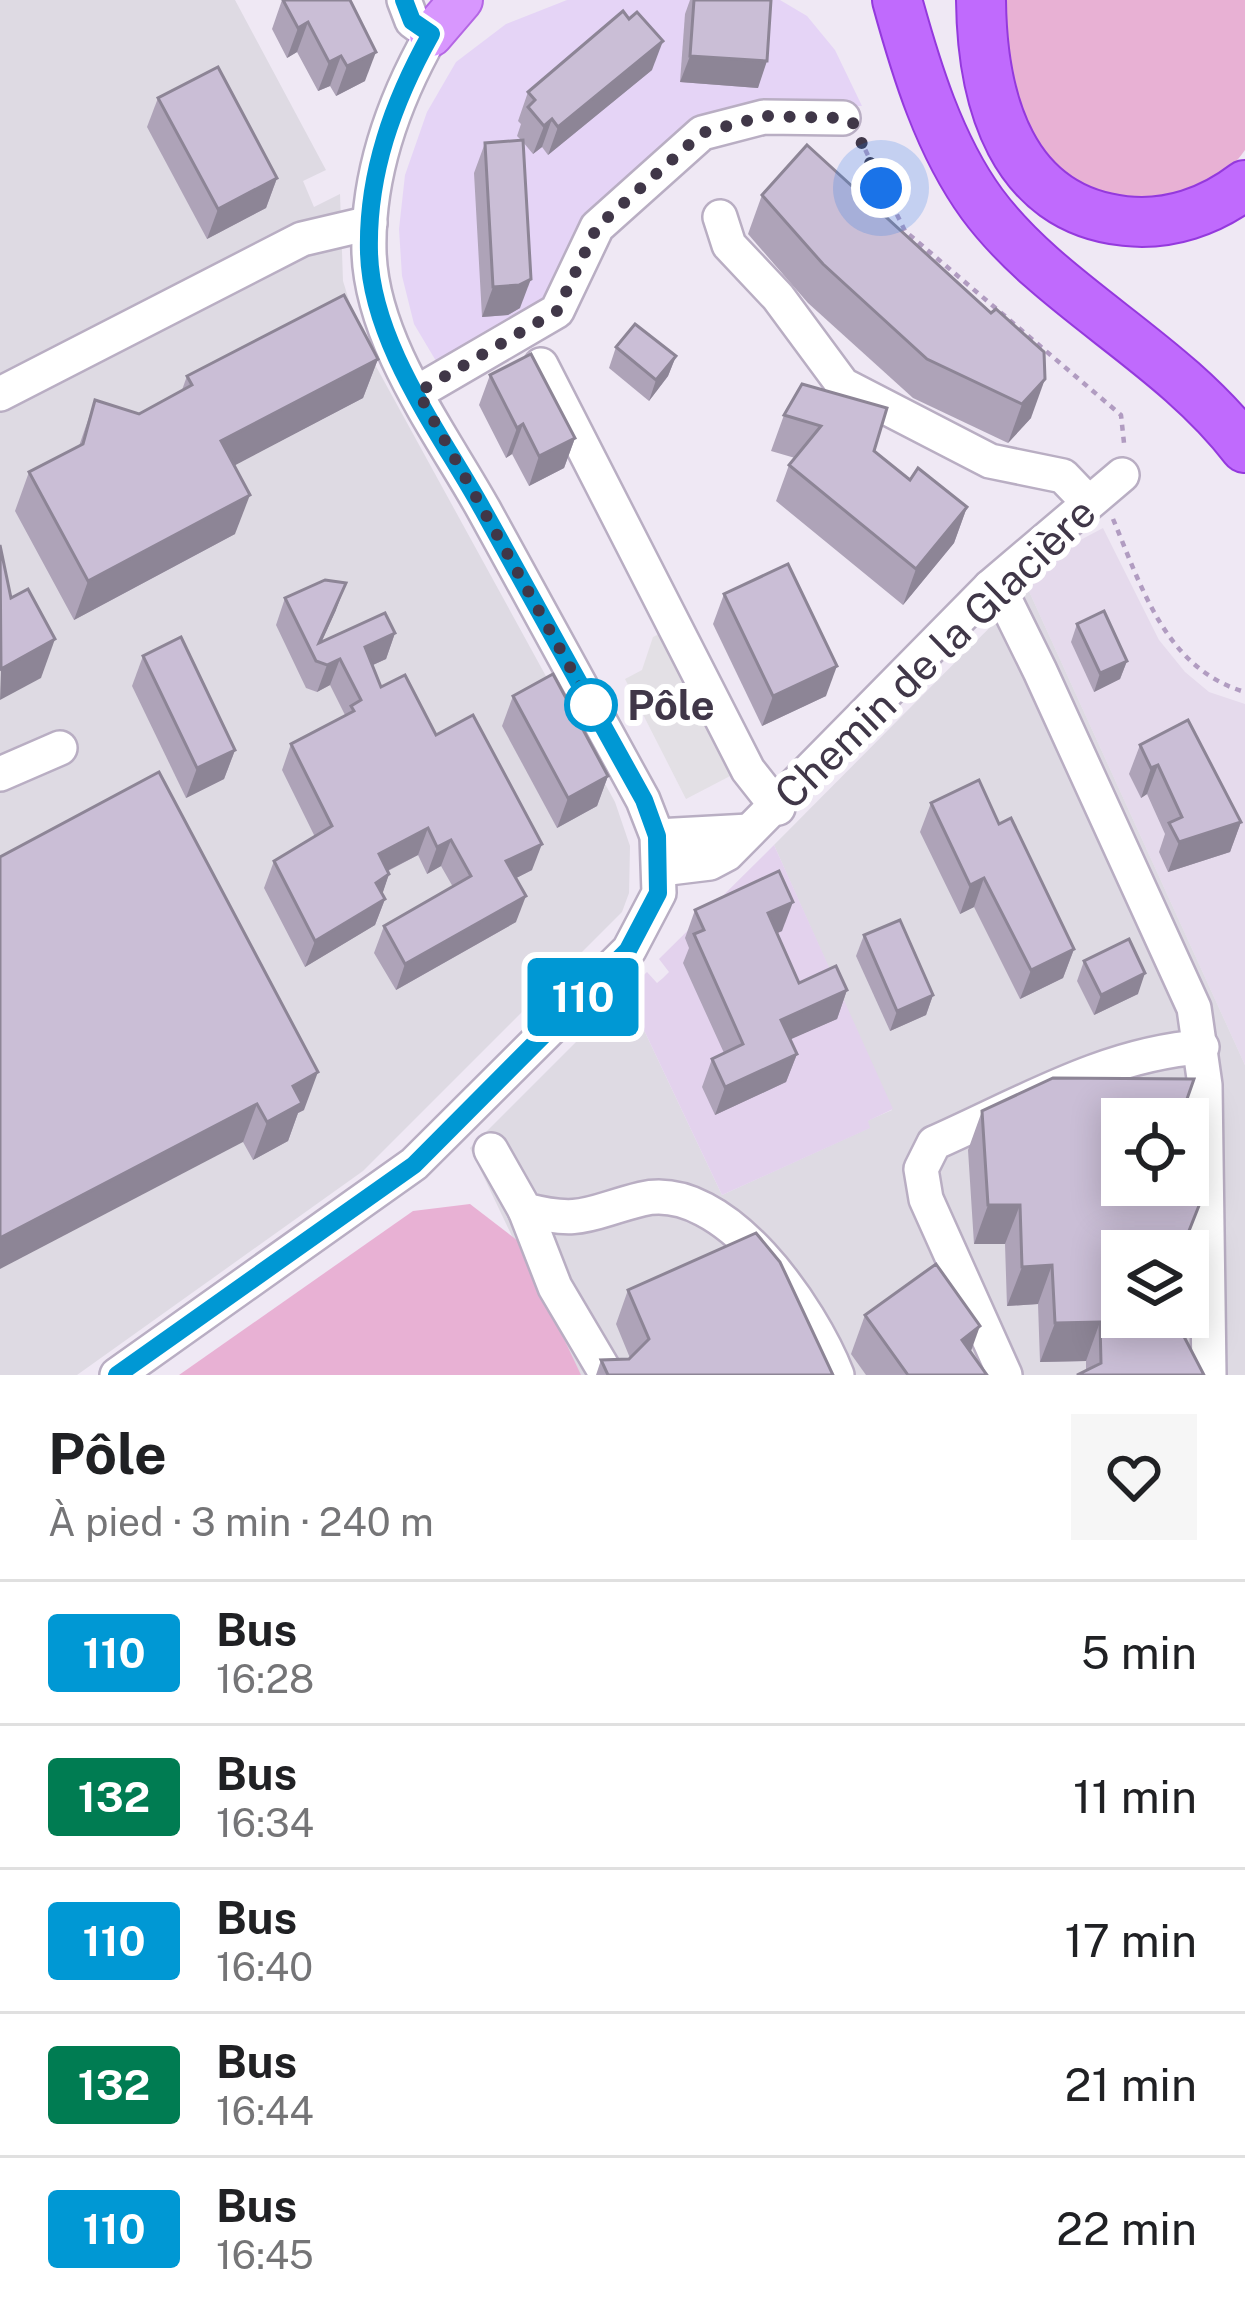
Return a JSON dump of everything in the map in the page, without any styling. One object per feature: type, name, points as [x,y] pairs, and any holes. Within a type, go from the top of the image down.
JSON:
[{"type":"highway","points":[[981,0],[985,69],[994,108],[1020,163],[1041,188],[1070,208],[1142,223],[1215,206],[1245,185]]},
{"type":"highway","points":[[896,1],[934,112],[984,206],[1012,237],[1185,380],[1245,448]]},
{"type":"main road","points":[[431,34],[461,0]]},
{"type":"street","points":[[117,1375],[414,1165],[628,950],[653,908],[659,852],[644,800],[418,392],[375,294],[370,223],[381,148],[431,34],[412,21],[404,0]]},
{"type":"street","points":[[418,392],[557,311],[597,227],[702,133],[764,116],[843,118]]},
{"type":"street","points":[[720,217],[729,245],[778,297],[843,385],[991,461],[1063,476],[1087,501]]},
{"type":"street","points":[[0,394],[302,238],[370,223]]},
{"type":"street","points":[[541,365],[748,770],[778,808]]},
{"type":"street","name":"Chemin de la Glacière","points":[[659,852],[710,863],[778,808],[990,587],[1122,475]]},
{"type":"street","points":[[990,587],[1008,606],[1040,671],[1194,1008],[1202,1047],[1209,1375]]},
{"type":"street","points":[[0,774],[60,748]]},
{"type":"street","points":[[1005,1375],[926,1199],[921,1168],[934,1143],[1098,1070],[1159,1050],[1202,1047]]},
{"type":"street","points":[[491,1150],[525,1210],[555,1287],[607,1375]]},
{"type":"street","points":[[525,1210],[563,1220],[614,1212],[645,1198],[692,1204],[739,1229],[774,1271],[837,1375]]},
{"type":"path","points":[[843,118],[853,123],[905,231],[1120,416],[1122,475],[1112,517],[1153,613],[1200,674],[1245,692]]},
{"type":"shaded area","points":[[0,0],[235,0],[326,170],[303,181],[314,207],[340,194],[343,281],[361,339],[615,802],[630,846],[629,893],[622,912],[363,1171],[77,1375],[0,1375]]},
{"type":"shaded area","points":[[567,0],[780,0],[807,16],[835,50],[862,106],[733,109],[690,130],[551,304],[439,366],[414,324],[402,276],[399,229],[405,175],[427,112],[456,62],[506,24]]},
{"type":"shaded area","points":[[1004,0],[1245,0],[1245,150],[1224,173],[1199,189],[1171,198],[1112,197],[1057,173],[1034,153],[1015,119],[1007,80]]},
{"type":"shaded area","points":[[1103,528],[1159,640],[1209,692],[1245,704],[1245,1065],[1028,589],[1073,544]]},
{"type":"shaded area","points":[[1028,589],[1245,1065],[1245,1375],[578,1375],[470,1148],[626,992],[722,1195],[869,1128],[867,1121],[892,1110],[774,845]]},
{"type":"shaded area","points":[[661,633],[734,774],[686,799],[625,679],[642,670],[653,637]]},
{"type":"shaded area","points":[[774,845],[893,1109],[868,1121],[870,1128],[722,1195],[626,992],[647,972],[657,983],[663,978],[669,972],[659,959]]},
{"type":"shaded area","points":[[470,1204],[518,1241],[581,1375],[179,1375],[413,1211]]},
{"type":"building","points":[[283,0],[350,0],[376,52],[347,66],[341,56],[329,62],[308,22],[298,28]]},
{"type":"building","points":[[694,0],[771,0],[767,61],[690,56]]},
{"type":"building","points":[[623,11],[629,19],[637,12],[663,41],[558,127],[552,119],[544,126],[528,107],[535,100],[528,92]]},
{"type":"building","points":[[218,67],[277,178],[218,209],[158,98]]},
{"type":"building","points":[[523,140],[531,279],[493,287],[485,143]]},
{"type":"building","points":[[807,145],[991,313],[996,309],[1044,352],[1045,379],[1022,404],[927,359],[823,264],[762,195]]},
{"type":"building","points":[[344,295],[378,359],[221,441],[250,495],[88,581],[29,472],[83,444],[95,400],[139,414],[192,385],[187,376]]},
{"type":"building","points":[[635,324],[676,356],[656,380],[616,347]]},
{"type":"building","points":[[531,354],[575,438],[539,456],[523,424],[517,428],[490,375]]},
{"type":"building","points":[[802,384],[887,408],[874,451],[910,480],[918,468],[967,507],[916,569],[789,465],[821,426],[784,415]]},
{"type":"building","points":[[0,545],[11,598],[28,589],[55,639],[1,669]]},
{"type":"building","points":[[788,564],[837,666],[773,696],[724,594]]},
{"type":"building","points":[[325,580],[346,583],[319,643],[385,613],[395,633],[365,647],[381,687],[405,675],[436,735],[473,715],[542,844],[506,861],[526,896],[405,964],[384,926],[471,876],[451,840],[437,847],[428,828],[379,854],[389,874],[376,883],[385,899],[315,941],[274,861],[332,826],[291,744],[354,711],[351,706],[361,700],[340,659],[327,665],[316,661],[285,598]]},
{"type":"building","points":[[1104,611],[1127,661],[1100,673],[1077,624]]},
{"type":"building","points":[[181,637],[235,750],[197,768],[143,656]]},
{"type":"building","points":[[553,674],[608,776],[568,798],[513,696]]},
{"type":"building","points":[[1188,720],[1241,822],[1179,842],[1169,823],[1182,817],[1158,765],[1151,768],[1140,745]]},
{"type":"building","points":[[159,772],[318,1072],[293,1086],[302,1103],[267,1122],[257,1104],[0,1238],[0,857]]},
{"type":"building","points":[[979,780],[999,824],[1011,818],[1074,949],[1031,970],[984,878],[970,885],[931,803]]},
{"type":"building","points":[[779,871],[793,902],[768,913],[799,983],[836,966],[847,990],[781,1020],[797,1054],[725,1087],[712,1059],[743,1044],[694,934],[704,930],[695,910]]},
{"type":"building","points":[[900,920],[933,995],[897,1011],[864,935]]},
{"type":"building","points":[[1129,939],[1145,973],[1101,995],[1084,961]]},
{"type":"building","points":[[1053,1078],[1194,1079],[1187,1098],[1101,1098],[1101,1206],[1199,1206],[1189,1230],[1101,1230],[1101,1338],[1185,1338],[1204,1375],[1077,1375],[1101,1363],[1100,1322],[1055,1323],[1052,1265],[1022,1267],[1020,1205],[988,1205],[982,1111]]},
{"type":"building","points":[[756,1233],[780,1262],[833,1375],[608,1375],[601,1360],[629,1359],[649,1339],[628,1290]]},
{"type":"building","points":[[936,1264],[980,1326],[962,1340],[987,1375],[908,1375],[865,1315]]},
{"type":"bus line","name":"110","points":[[117,1375],[414,1165],[628,950],[647,923],[658,893],[657,836],[644,800],[408,374],[375,294],[369,255],[373,182],[394,111],[431,34],[412,21],[404,0]]},
{"type":"place","name":"Pôle","points":[[591,705]]},
{"type":"route","points":[[591,705],[418,392],[557,311],[597,227],[702,133],[764,116],[843,118],[853,123],[881,188]]}]
